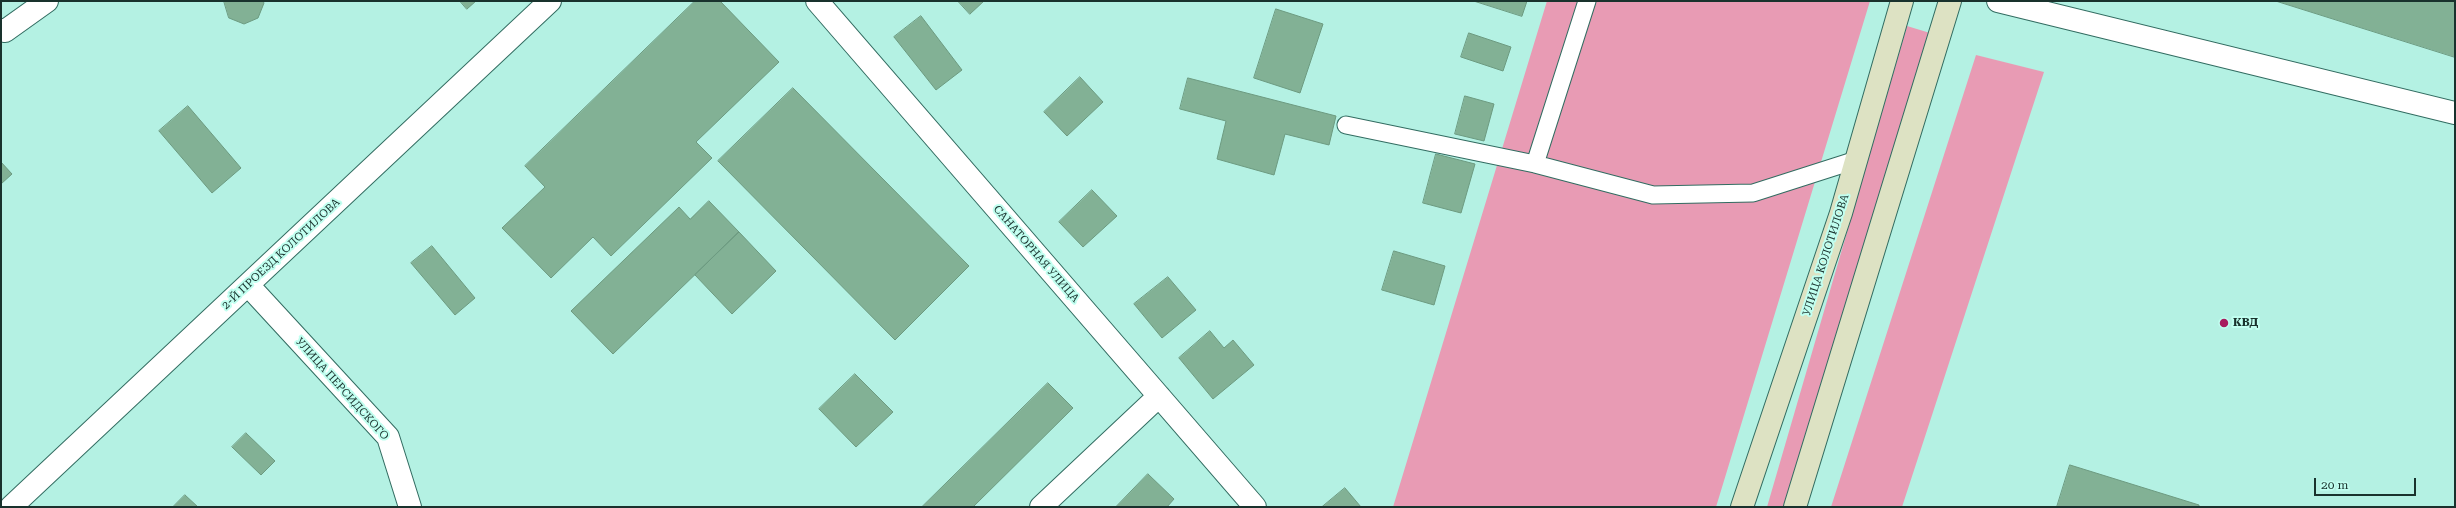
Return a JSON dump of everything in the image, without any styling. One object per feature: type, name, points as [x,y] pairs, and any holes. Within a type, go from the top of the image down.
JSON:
[{"type":"main road","name":"УЛИЦА КОЛОТИЛОВА","points":[[1742,507],[1856,160],[1902,1]]},
{"type":"main road","points":[[1795,507],[1950,1]]},
{"type":"street","points":[[3,30],[47,1]]},
{"type":"street","name":"2-Й ПРОЕЗД КОЛОТИЛОВА","points":[[11,507],[550,1]]},
{"type":"street","name":"САНАТОРНАЯ УЛИЦА","points":[[817,1],[1255,507]]},
{"type":"street","points":[[1998,1],[2455,113]]},
{"type":"street","name":"УЛИЦА ПЕРСИДСКОГО","points":[[248,285],[388,437],[410,507]]},
{"type":"street","points":[[1041,507],[1159,396]]},
{"type":"lane","points":[[1535,164],[1587,1]]},
{"type":"lane","points":[[1346,125],[1535,164],[1654,195],[1753,193],[1856,160]]},
{"type":"shaded area","points":[[1547,1],[1870,1],[1716,507],[1393,507]]},
{"type":"shaded area","points":[[1907,26],[1930,33],[1786,507],[1767,507]]},
{"type":"shaded area","points":[[1976,55],[2044,72],[1902,507],[1831,507]]},
{"type":"building","points":[[224,1],[263,1],[264,3],[258,18],[244,24],[229,18]]},
{"type":"building","points":[[460,1],[476,1],[467,9]]},
{"type":"building","points":[[695,1],[720,1],[779,62],[696,142],[712,158],[611,256],[593,237],[551,278],[502,228],[545,187],[525,166]]},
{"type":"building","points":[[958,1],[984,1],[970,14]]},
{"type":"building","points":[[1474,1],[1527,1],[1522,16]]},
{"type":"building","points":[[2276,1],[2455,1],[2455,57]]},
{"type":"building","points":[[1276,9],[1323,24],[1300,93],[1254,78]]},
{"type":"building","points":[[921,16],[962,70],[936,90],[894,37]]},
{"type":"building","points":[[1469,33],[1511,47],[1503,71],[1461,57]]},
{"type":"building","points":[[1080,77],[1103,102],[1067,136],[1044,112]]},
{"type":"building","points":[[1188,78],[1336,116],[1329,145],[1285,134],[1274,175],[1217,159],[1226,121],[1180,109]]},
{"type":"building","points":[[793,88],[969,266],[895,340],[718,161]]},
{"type":"building","points":[[1465,96],[1494,104],[1484,141],[1455,134]]},
{"type":"building","points":[[188,106],[241,168],[212,193],[159,131]]},
{"type":"building","points":[[1436,154],[1475,164],[1461,213],[1423,203]]},
{"type":"building","points":[[1,162],[12,174],[1,184]]},
{"type":"building","points":[[1092,190],[1117,216],[1083,247],[1059,222]]},
{"type":"building","points":[[709,201],[739,232],[613,354],[571,311],[679,207],[690,219]]},
{"type":"building","points":[[739,232],[776,271],[732,314],[695,275]]},
{"type":"building","points":[[432,246],[475,298],[455,315],[411,263]]},
{"type":"building","points":[[1394,251],[1445,266],[1434,305],[1382,290]]},
{"type":"building","points":[[1168,277],[1196,310],[1162,338],[1134,304]]},
{"type":"building","points":[[1210,331],[1224,348],[1233,340],[1254,365],[1213,399],[1179,358]]},
{"type":"building","points":[[855,374],[893,412],[856,447],[819,409]]},
{"type":"building","points":[[1048,383],[1073,408],[973,507],[922,507]]},
{"type":"building","points":[[246,433],[275,461],[261,475],[232,447]]},
{"type":"building","points":[[2070,465],[2199,505],[2199,507],[2057,507]]},
{"type":"building","points":[[1148,474],[1174,499],[1167,507],[1116,507]]},
{"type":"building","points":[[1345,488],[1361,507],[1322,507]]},
{"type":"building","points":[[185,495],[198,507],[173,507]]},
{"type":"place","name":"КВД","points":[[2224,323]]}]
